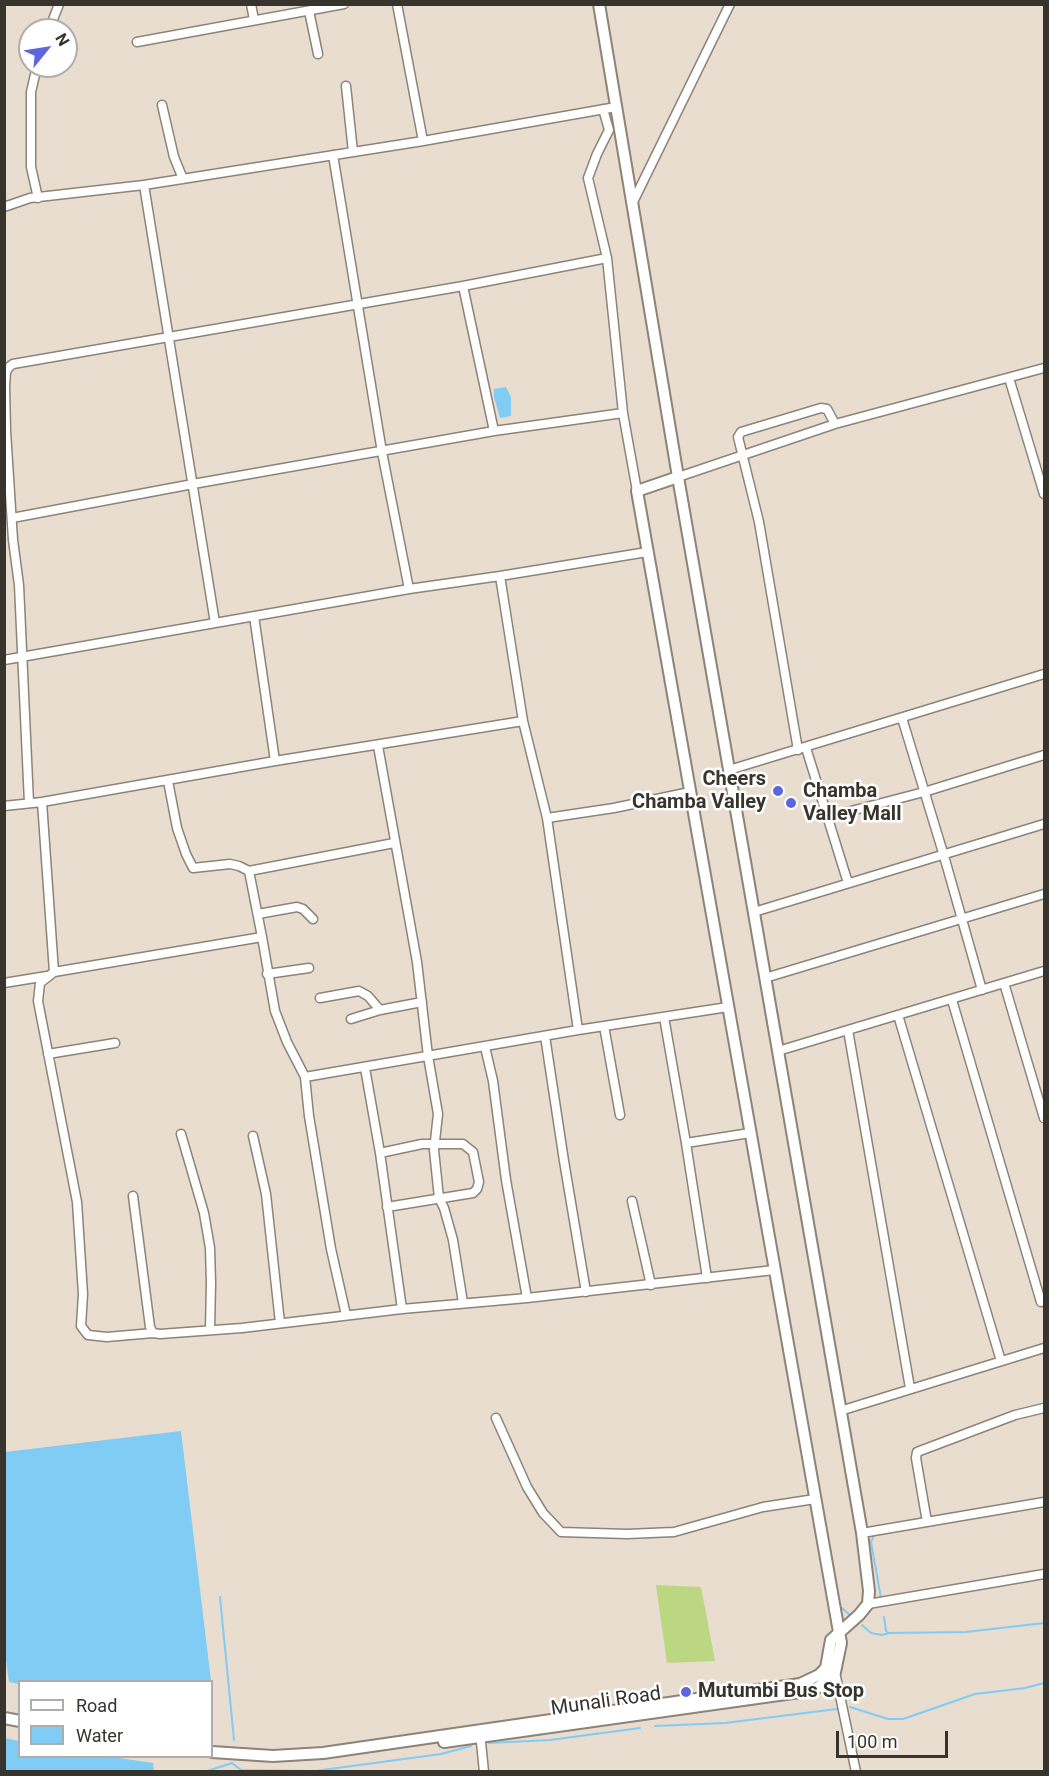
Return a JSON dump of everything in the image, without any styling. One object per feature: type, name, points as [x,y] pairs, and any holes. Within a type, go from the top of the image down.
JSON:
[{"type":"main road","points":[[599,4],[678,477],[862,1533],[869,1591],[868,1604],[859,1616],[839,1632]]},
{"type":"main road","points":[[678,477],[637,491],[841,1643],[835,1672]]},
{"type":"main road","name":"Munali Road","points":[[480,1733],[800,1684],[819,1675],[826,1668],[831,1640],[839,1632]]},
{"type":"main road","name":"Munali Road","points":[[217,1753],[300,1756],[800,1692],[817,1688],[835,1672]]},
{"type":"street","points":[[251,4],[254,20]]},
{"type":"street","points":[[137,42],[344,4]]},
{"type":"street","points":[[397,4],[423,141]]},
{"type":"street","points":[[633,202],[730,4]]},
{"type":"street","points":[[309,11],[318,54]]},
{"type":"street","points":[[34,78],[31,93],[31,167],[38,198]]},
{"type":"street","points":[[346,86],[353,152]]},
{"type":"street","points":[[162,105],[174,157],[183,179]]},
{"type":"street","points":[[4,207],[24,200],[183,179],[423,141],[616,107]]},
{"type":"street","points":[[603,109],[609,130],[588,178],[607,258],[623,413],[637,491]]},
{"type":"street","points":[[333,155],[382,452],[409,589]]},
{"type":"street","points":[[144,185],[215,623]]},
{"type":"street","points":[[29,803],[19,585],[15,561],[5,387],[6,372],[9,367],[13,364],[358,305],[607,258]]},
{"type":"street","points":[[463,286],[494,431]]},
{"type":"street","points":[[678,477],[836,424],[1044,368]]},
{"type":"street","points":[[1009,378],[1044,494]]},
{"type":"street","points":[[836,424],[827,409],[821,408],[741,432],[738,437],[761,533],[802,749],[828,818],[848,884]]},
{"type":"street","points":[[12,518],[494,431],[623,413]]},
{"type":"street","points":[[4,660],[409,589],[647,552]]},
{"type":"street","points":[[500,576],[523,721],[546,818],[578,1030]]},
{"type":"street","points":[[254,616],[275,761]]},
{"type":"street","points":[[729,770],[1044,674]]},
{"type":"street","points":[[902,718],[982,990]]},
{"type":"street","points":[[4,806],[42,802],[523,721]]},
{"type":"street","points":[[378,746],[417,962],[428,1056],[438,1114],[435,1169],[439,1198],[453,1240],[463,1303]]},
{"type":"street","points":[[828,818],[924,792],[1044,755]]},
{"type":"street","points":[[168,781],[177,828],[193,868],[230,864],[249,871],[394,843]]},
{"type":"street","points":[[546,818],[614,808],[690,792]]},
{"type":"street","points":[[42,802],[50,974]]},
{"type":"street","points":[[754,912],[1044,824]]},
{"type":"street","points":[[249,871],[275,1011],[287,1042],[305,1077],[309,1116],[331,1249],[346,1315]]},
{"type":"street","points":[[765,978],[1044,894]]},
{"type":"street","points":[[258,914],[297,907],[303,909],[313,919]]},
{"type":"street","points":[[4,984],[262,937]]},
{"type":"street","points":[[267,974],[309,968]]},
{"type":"street","points":[[778,1051],[1044,971]]},
{"type":"street","points":[[50,974],[40,983],[38,1001],[77,1202],[83,1294],[81,1326],[88,1335],[107,1337],[210,1330],[586,1292],[774,1270]]},
{"type":"street","points":[[1004,983],[1044,1118]]},
{"type":"street","points":[[320,998],[359,991],[364,993],[380,1010]]},
{"type":"street","points":[[952,1000],[1041,1302]]},
{"type":"street","points":[[351,1019],[380,1010],[422,1002]]},
{"type":"street","points":[[305,1077],[728,1007]]},
{"type":"street","points":[[898,1015],[1000,1361]]},
{"type":"street","points":[[664,1017],[707,1278]]},
{"type":"street","points":[[604,1026],[620,1115]]},
{"type":"street","points":[[848,1030],[910,1388]]},
{"type":"street","points":[[545,1036],[586,1292]]},
{"type":"street","points":[[48,1054],[115,1043]]},
{"type":"street","points":[[485,1047],[493,1081],[506,1180],[527,1298]]},
{"type":"street","points":[[365,1068],[380,1153],[402,1309]]},
{"type":"street","points":[[686,1143],[750,1133]]},
{"type":"street","points":[[181,1134],[204,1213],[210,1248],[212,1282],[210,1330]]},
{"type":"street","points":[[253,1136],[266,1194],[280,1323]]},
{"type":"street","points":[[380,1153],[435,1143],[463,1144],[472,1152],[478,1182],[477,1189],[473,1193],[387,1207]]},
{"type":"street","points":[[133,1196],[150,1327],[153,1333]]},
{"type":"street","points":[[632,1201],[651,1284]]},
{"type":"street","points":[[840,1411],[1044,1348]]},
{"type":"street","points":[[927,1522],[916,1458],[917,1452],[1015,1415],[1044,1408]]},
{"type":"street","points":[[496,1418],[527,1487],[543,1513],[561,1532],[627,1534],[674,1532],[751,1510],[815,1499]]},
{"type":"street","points":[[862,1533],[1044,1502]]},
{"type":"street","points":[[868,1604],[1044,1574]]},
{"type":"street","points":[[835,1672],[856,1772]]},
{"type":"street","points":[[480,1733],[484,1772]]},
{"type":"green space","points":[[656,1585],[701,1587],[715,1661],[667,1663]]},
{"type":"water","points":[[506,387],[511,397],[511,416],[500,418],[494,389]]},
{"type":"water","points":[[181,1431],[211,1680],[18,1680],[18,1684],[9,1682],[4,1645],[5,1452]]},
{"type":"water","points":[[5,1738],[18,1741],[18,1758],[120,1758],[153,1763],[154,1771],[5,1771]]},
{"type":"waterway","points":[[874,1535],[871,1542],[881,1598]]},
{"type":"waterway","points":[[220,1597],[234,1740]]},
{"type":"waterway","points":[[842,1608],[851,1616]]},
{"type":"waterway","points":[[884,1617],[886,1631],[889,1633]]},
{"type":"waterway","points":[[862,1625],[871,1633],[882,1635],[966,1632],[1044,1623]]},
{"type":"waterway","points":[[850,1707],[888,1719],[903,1719],[975,1694],[1025,1688],[1044,1683]]},
{"type":"waterway","points":[[655,1726],[725,1723],[837,1709]]},
{"type":"waterway","points":[[489,1743],[550,1740],[640,1728]]},
{"type":"waterway","points":[[204,1772],[232,1763],[241,1770],[315,1771],[441,1754],[471,1746]]},
{"type":"place","name":"Cheers Chamba Valley","points":[[778,791]]},
{"type":"place","name":"Chamba Valley Mall","points":[[791,803]]},
{"type":"place","name":"Mutumbi Bus Stop","points":[[686,1692]]}]
